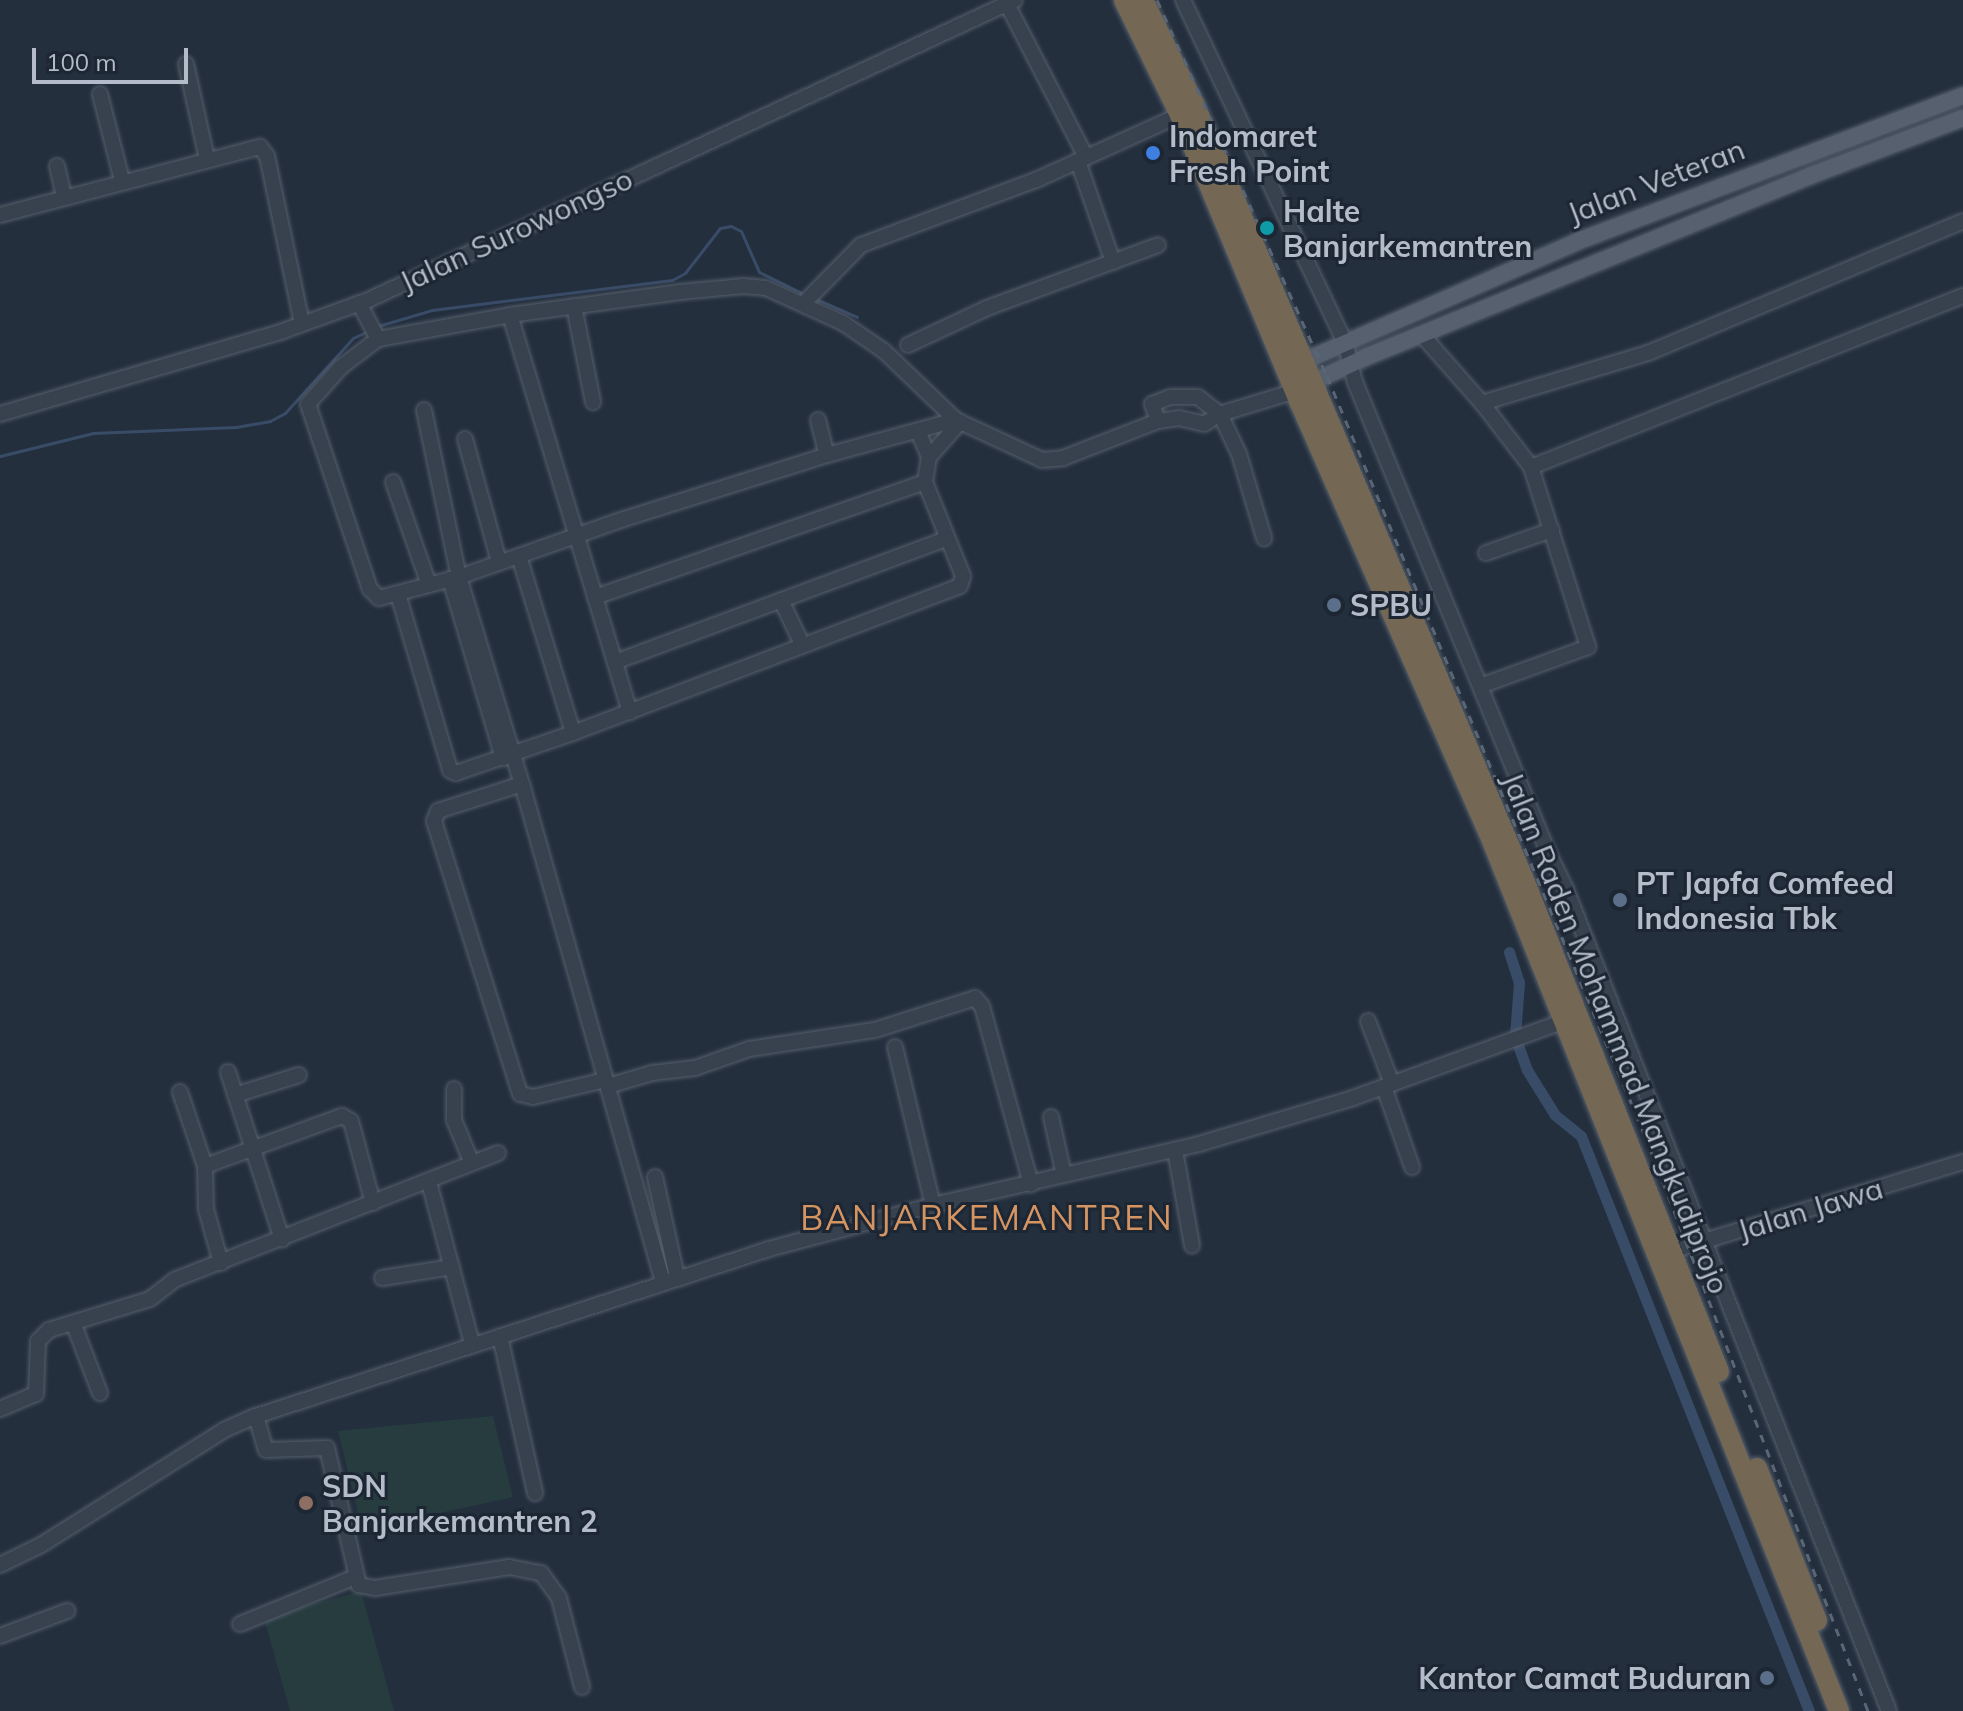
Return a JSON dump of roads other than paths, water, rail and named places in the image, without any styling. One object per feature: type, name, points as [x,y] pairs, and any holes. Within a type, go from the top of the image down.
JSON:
[{"type":"highway","points":[[1124,0],[1295,365]]},
{"type":"highway","points":[[1143,0],[1195,106],[1304,387]]},
{"type":"highway","name":"Jalan Raden Mohammad Mangkudiprojo","points":[[1304,387],[1564,1021],[1853,1711]]},
{"type":"highway","name":"Jalan Raden Mohammad Mangkudiprojo","points":[[1304,387],[1524,880],[1839,1711]]},
{"type":"main road","name":"Jalan Veteran","points":[[1295,365],[1576,242],[1963,96]]},
{"type":"main road","name":"Jalan Veteran","points":[[1304,387],[1422,335],[1878,149],[1963,118]]},
{"type":"main road","points":[[1576,242],[1585,270]]},
{"type":"street","points":[[1183,0],[1345,342],[1355,382],[1548,852],[1566,889],[1889,1711]]},
{"type":"street","points":[[1011,2],[1082,159],[1113,262]]},
{"type":"street","name":"Jalan Surowongso","points":[[0,414],[359,303],[1011,2]]},
{"type":"street","points":[[186,64],[207,159]]},
{"type":"street","points":[[100,94],[122,180]]},
{"type":"street","points":[[808,299],[861,245],[1082,159],[1180,115]]},
{"type":"street","points":[[0,215],[122,180],[260,147],[267,156],[302,323]]},
{"type":"street","points":[[57,166],[64,197]]},
{"type":"street","points":[[1482,403],[1648,353],[1963,221]]},
{"type":"street","points":[[908,345],[987,308],[1158,245]]},
{"type":"street","points":[[958,421],[827,455],[454,578],[379,598],[372,593],[308,404],[374,331],[744,286],[766,288],[808,299],[884,351],[958,421],[1042,460],[1063,458],[1155,416],[1179,418],[1214,413],[1304,387]]},
{"type":"street","points":[[1531,467],[1963,296]]},
{"type":"street","points":[[359,303],[374,331]]},
{"type":"street","points":[[574,306],[593,402]]},
{"type":"street","points":[[510,315],[630,712]]},
{"type":"street","points":[[1422,335],[1482,403],[1531,467],[1588,647],[1480,686]]},
{"type":"street","points":[[1155,416],[1157,401],[1183,396],[1214,413],[1239,454],[1264,538]]},
{"type":"street","points":[[424,410],[454,578],[509,756],[522,784],[606,1083],[670,1280]]},
{"type":"street","points":[[818,420],[827,455]]},
{"type":"street","points":[[398,594],[450,770],[456,773],[630,712],[960,586],[963,576],[925,482],[929,457],[958,421]]},
{"type":"street","points":[[919,433],[929,457]]},
{"type":"street","points":[[465,439],[499,562]]},
{"type":"street","points":[[393,482],[429,585]]},
{"type":"street","points":[[595,597],[925,482]]},
{"type":"street","points":[[1486,553],[1552,530]]},
{"type":"street","points":[[615,662],[946,539]]},
{"type":"street","points":[[519,556],[573,733]]},
{"type":"street","points":[[781,600],[802,644]]},
{"type":"street","points":[[522,784],[438,811],[434,821],[520,1094],[533,1097],[652,1073],[695,1068],[749,1049],[875,1030],[975,998],[982,1006],[1031,1184]]},
{"type":"street","points":[[1368,1021],[1412,1167]]},
{"type":"street","points":[[0,1565],[41,1545],[224,1430],[256,1416],[670,1280],[933,1205],[1175,1150],[1388,1085],[1564,1021]]},
{"type":"street","points":[[895,1047],[933,1205]]},
{"type":"street","points":[[228,1072],[282,1239]]},
{"type":"street","points":[[235,1095],[299,1075]]},
{"type":"street","points":[[454,1089],[454,1120],[471,1161]]},
{"type":"street","points":[[180,1092],[205,1166],[206,1209],[221,1263]]},
{"type":"street","points":[[205,1166],[342,1116],[347,1118],[373,1203]]},
{"type":"street","points":[[1051,1117],[1064,1175]]},
{"type":"street","points":[[1175,1150],[1192,1245]]},
{"type":"street","points":[[0,1409],[36,1394],[38,1341],[43,1335],[150,1299],[174,1280],[429,1182],[471,1161],[498,1153]]},
{"type":"street","name":"Jalan Jawa","points":[[1664,1254],[1963,1162]]},
{"type":"street","points":[[655,1177],[670,1280]]},
{"type":"street","points":[[429,1182],[472,1344]]},
{"type":"street","points":[[382,1278],[452,1267]]},
{"type":"street","points":[[74,1325],[100,1393]]},
{"type":"street","points":[[500,1336],[535,1493]]},
{"type":"street","points":[[256,1416],[266,1450],[327,1448],[355,1577],[363,1588],[509,1567],[541,1573],[559,1598],[582,1687]]},
{"type":"street","points":[[240,1624],[355,1577]]},
{"type":"street","points":[[0,1636],[67,1611]]},
{"type":"waterway","points":[[378,326],[432,310],[672,280],[685,273],[720,228],[731,226],[741,231],[759,272],[804,294]]},
{"type":"waterway","points":[[814,298],[857,317]]},
{"type":"waterway","points":[[0,456],[93,433],[236,427],[270,421],[285,413],[353,338],[368,331]]},
{"type":"waterway","points":[[1509,952],[1519,982],[1515,1037],[1527,1070],[1555,1115],[1581,1136],[1809,1711]]},
{"type":"railway","points":[[1157,0],[1327,376],[1645,1136],[1868,1711]]},
{"type":"place","name":"Indomaret Fresh Point","points":[[1153,153]]},
{"type":"place","name":"Halte Banjarkemantren","points":[[1267,228]]},
{"type":"place","name":"SPBU","points":[[1334,605]]},
{"type":"place","name":"PT Japfa Comfeed Indonesia Tbk","points":[[1620,900]]},
{"type":"place","name":"SDN Banjarkemantren 2","points":[[306,1503]]},
{"type":"place","name":"Kantor Camat Buduran","points":[[1767,1678]]},
{"type":"district","name":"BANJARKEMANTREN","points":[[987,1218]]}]
